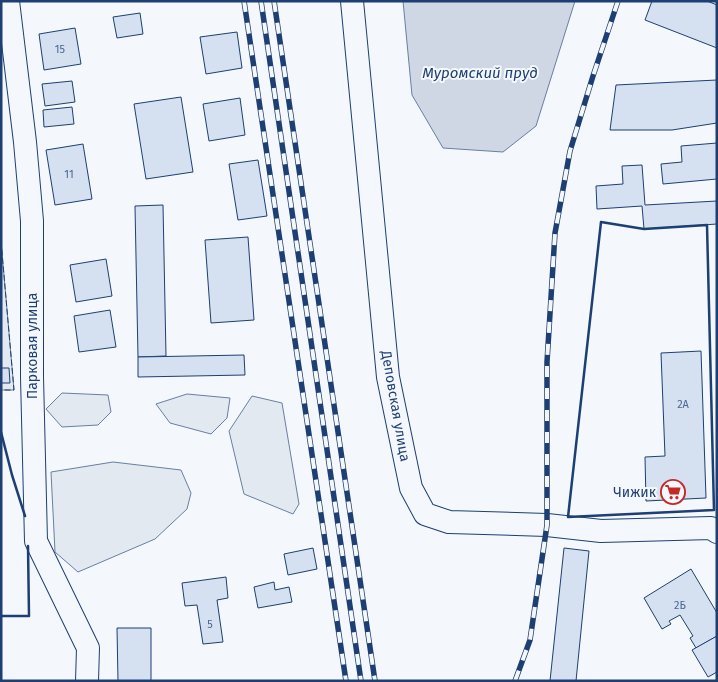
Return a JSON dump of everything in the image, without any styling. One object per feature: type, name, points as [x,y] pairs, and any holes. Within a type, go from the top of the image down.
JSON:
[{"type":"street","name":"Парковая улица","points":[[8,1],[25,142],[32,221],[32,377],[36,541],[88,648],[87,681]]},
{"type":"street","name":"Деповская улица","points":[[352,1],[388,377],[411,488],[425,514],[449,522],[547,525],[601,531],[711,528],[717,532]]},
{"type":"shaded area","points":[[1,241],[14,390],[1,390]]},
{"type":"shaded area","points":[[62,393],[108,395],[111,412],[98,425],[62,427],[46,409]]},
{"type":"shaded area","points":[[187,394],[230,398],[227,418],[211,434],[170,423],[156,404]]},
{"type":"shaded area","points":[[252,396],[282,403],[299,504],[293,514],[244,494],[229,431]]},
{"type":"shaded area","points":[[113,462],[181,470],[191,493],[187,509],[155,539],[78,572],[55,552],[51,472]]},
{"type":"water","name":"Муромский пруд","points":[[403,1],[575,1],[536,126],[503,152],[443,148],[412,95]]},
{"type":"building","points":[[652,1],[707,1],[717,5],[717,48],[645,20]]},
{"type":"building","points":[[140,13],[143,34],[117,38],[113,17]]},
{"type":"building","points":[[75,28],[81,64],[44,70],[39,34]]},
{"type":"building","points":[[237,32],[242,68],[206,74],[200,37]]},
{"type":"building","points":[[717,80],[717,123],[672,130],[610,130],[616,85]]},
{"type":"building","points":[[72,81],[75,102],[45,106],[42,84]]},
{"type":"building","points":[[181,97],[193,172],[146,179],[134,104]]},
{"type":"building","points":[[240,98],[245,135],[209,141],[203,104]]},
{"type":"building","points":[[72,107],[74,124],[44,127],[43,110]]},
{"type":"building","points":[[717,143],[717,179],[663,184],[661,164],[682,162],[681,146]]},
{"type":"building","points":[[83,144],[92,199],[55,205],[46,150]]},
{"type":"building","points":[[258,160],[267,216],[238,220],[229,164]]},
{"type":"building","points":[[642,165],[645,205],[717,201],[717,224],[644,229],[642,206],[597,209],[596,186],[623,184],[622,166]]},
{"type":"building","points":[[163,205],[166,356],[138,357],[135,206]]},
{"type":"building","points":[[248,237],[254,320],[211,323],[205,240]]},
{"type":"building","points":[[106,259],[112,296],[76,302],[70,265]]},
{"type":"building","points":[[110,310],[116,347],[79,352],[74,316]]},
{"type":"building","points":[[701,351],[706,498],[646,501],[645,457],[665,456],[661,353]]},
{"type":"building","points":[[244,355],[245,375],[138,377],[138,357]]},
{"type":"building","points":[[1,368],[9,368],[10,383],[1,383]]},
{"type":"building","points":[[313,548],[317,569],[288,575],[284,554]]},
{"type":"building","points":[[564,548],[589,551],[576,681],[550,681]]},
{"type":"building","points":[[691,569],[717,613],[717,636],[696,648],[690,638],[693,636],[680,615],[669,621],[671,624],[662,629],[644,598]]},
{"type":"building","points":[[226,577],[228,598],[217,600],[223,642],[203,644],[197,605],[185,606],[182,583]]},
{"type":"building","points":[[274,582],[275,590],[289,587],[292,602],[258,608],[254,587]]},
{"type":"building","points":[[117,628],[151,628],[151,681],[118,681]]},
{"type":"building","points":[[717,636],[717,672],[708,677],[692,650]]},
{"type":"railway","points":[[244,1],[346,681]]},
{"type":"railway","points":[[261,1],[361,681]]},
{"type":"railway","points":[[274,1],[375,681]]},
{"type":"railway","points":[[515,681],[530,640],[547,525],[547,362],[555,233],[570,151],[618,1]]},
{"type":"fence","points":[[1,241],[14,390],[1,390]]},
{"type":"wall","points":[[601,222],[644,229],[707,225],[714,510],[568,517],[601,222]]},
{"type":"wall","points":[[1,432],[25,516]]},
{"type":"wall","points":[[1,616],[29,616],[28,546]]},
{"type":"place","name":"Чижик","points":[[673,492]]}]
